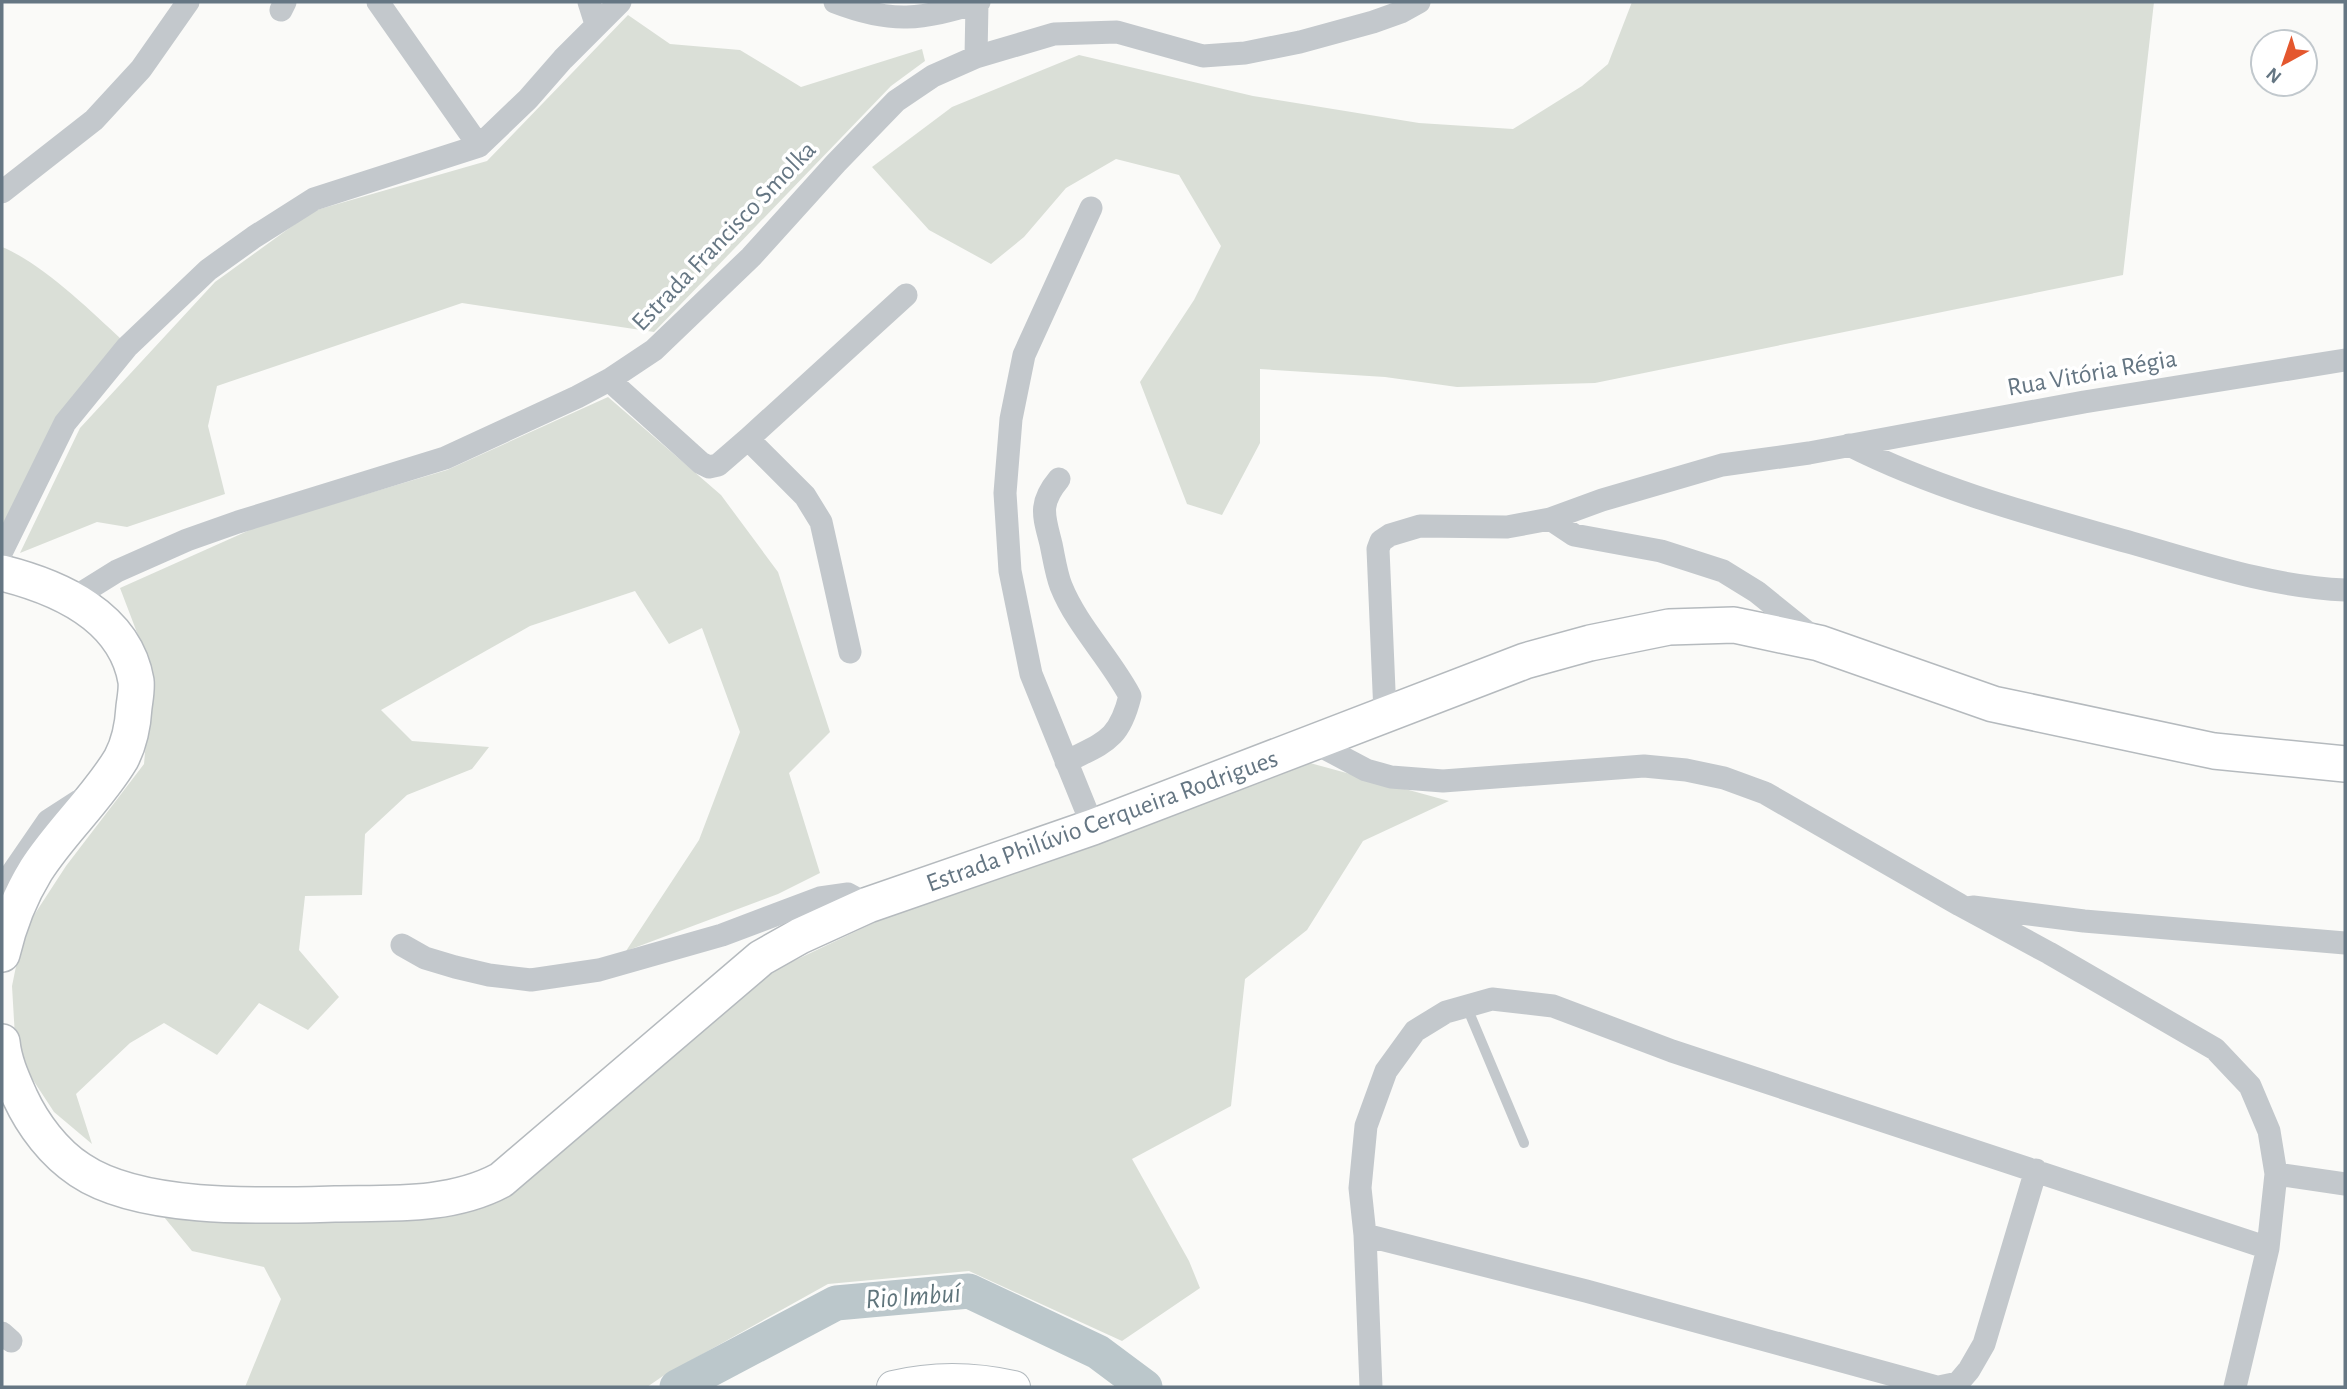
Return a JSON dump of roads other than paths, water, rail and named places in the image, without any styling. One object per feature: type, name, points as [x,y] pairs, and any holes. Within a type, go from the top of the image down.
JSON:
[{"type":"main road","points":[[2,573],[46,586],[97,616],[116,636],[130,662],[136,683],[133,725],[122,757],[37,870],[10,921],[2,954]]},
{"type":"main road","name":"Estrada Philúvio Cerqueira Rodrigues","points":[[2,1042],[3,1059],[27,1113],[57,1152],[80,1171],[106,1184],[145,1195],[218,1204],[265,1206],[372,1204],[449,1198],[479,1192],[501,1180],[761,958],[800,936],[868,905],[1093,827],[1525,661],[1590,643],[1669,627],[1734,625],[1819,643],[1993,704],[2214,751],[2345,764]]},
{"type":"street","points":[[2,192],[94,120],[141,69],[188,2]]},
{"type":"street","points":[[378,2],[479,146]]},
{"type":"street","points":[[2,551],[65,423],[127,347],[208,270],[314,199],[479,146],[528,99],[593,13],[620,2]]},
{"type":"street","points":[[835,2],[876,16],[906,19],[978,2],[976,57]]},
{"type":"street","name":"Estrada Francisco Smolka","points":[[72,599],[117,571],[187,540],[445,458],[609,380],[654,351],[751,257],[896,101],[933,76],[976,57],[1054,34],[1117,32],[1203,56],[1300,42],[1373,22],[1419,2]]},
{"type":"street","points":[[1091,208],[1024,355],[1011,419],[1005,493],[1010,571],[1031,674],[1093,827]]},
{"type":"street","points":[[609,380],[701,463],[709,467],[718,465],[906,295]]},
{"type":"street","name":"Rua Vitória Régia","points":[[1385,714],[1378,549],[1381,541],[1390,535],[1420,526],[1507,527],[1550,519],[1602,500],[1722,465],[1809,453],[2084,402],[2345,360]]},
{"type":"street","points":[[748,439],[805,496],[817,515],[850,652]]},
{"type":"street","points":[[1849,445],[1888,465],[1947,487],[2101,534],[2256,579],[2314,589],[2345,590]]},
{"type":"street","points":[[1059,480],[1047,493],[1043,511],[1060,585],[1130,696],[1124,720],[1109,739],[1066,762]]},
{"type":"street","points":[[1550,519],[1574,535],[1661,551],[1723,571],[1757,592],[1819,643]]},
{"type":"street","points":[[1315,743],[1366,770],[1391,777],[1443,780],[1644,766],[1686,770],[1724,778],[1765,793],[2215,1049],[2250,1086],[2269,1131],[2276,1174],[2268,1248],[2235,1387]]},
{"type":"street","points":[[2,888],[48,821],[99,788]]},
{"type":"street","points":[[402,945],[425,958],[455,967],[489,975],[531,980],[599,970],[722,935],[820,898],[848,894],[868,905]]},
{"type":"street","points":[[1960,905],[2084,921],[2345,943]]},
{"type":"street","points":[[1371,1387],[1365,1235],[1360,1188],[1366,1126],[1386,1071],[1415,1031],[1446,1013],[1492,999],[1553,1006],[1672,1051],[2268,1248]]},
{"type":"street","points":[[1365,1235],[1586,1290],[1938,1387],[1958,1383],[1969,1370],[1983,1344],[2036,1170]]},
{"type":"street","points":[[2276,1174],[2345,1184]]},
{"type":"street","points":[[893,1387],[948,1379],[993,1382],[1014,1387]]},
{"type":"lane","points":[[1466,1005],[1524,1143]]},
{"type":"waterway","name":"Rio Imbuí","points":[[677,1387],[836,1303],[969,1291],[1098,1352],[1145,1387]]}]
